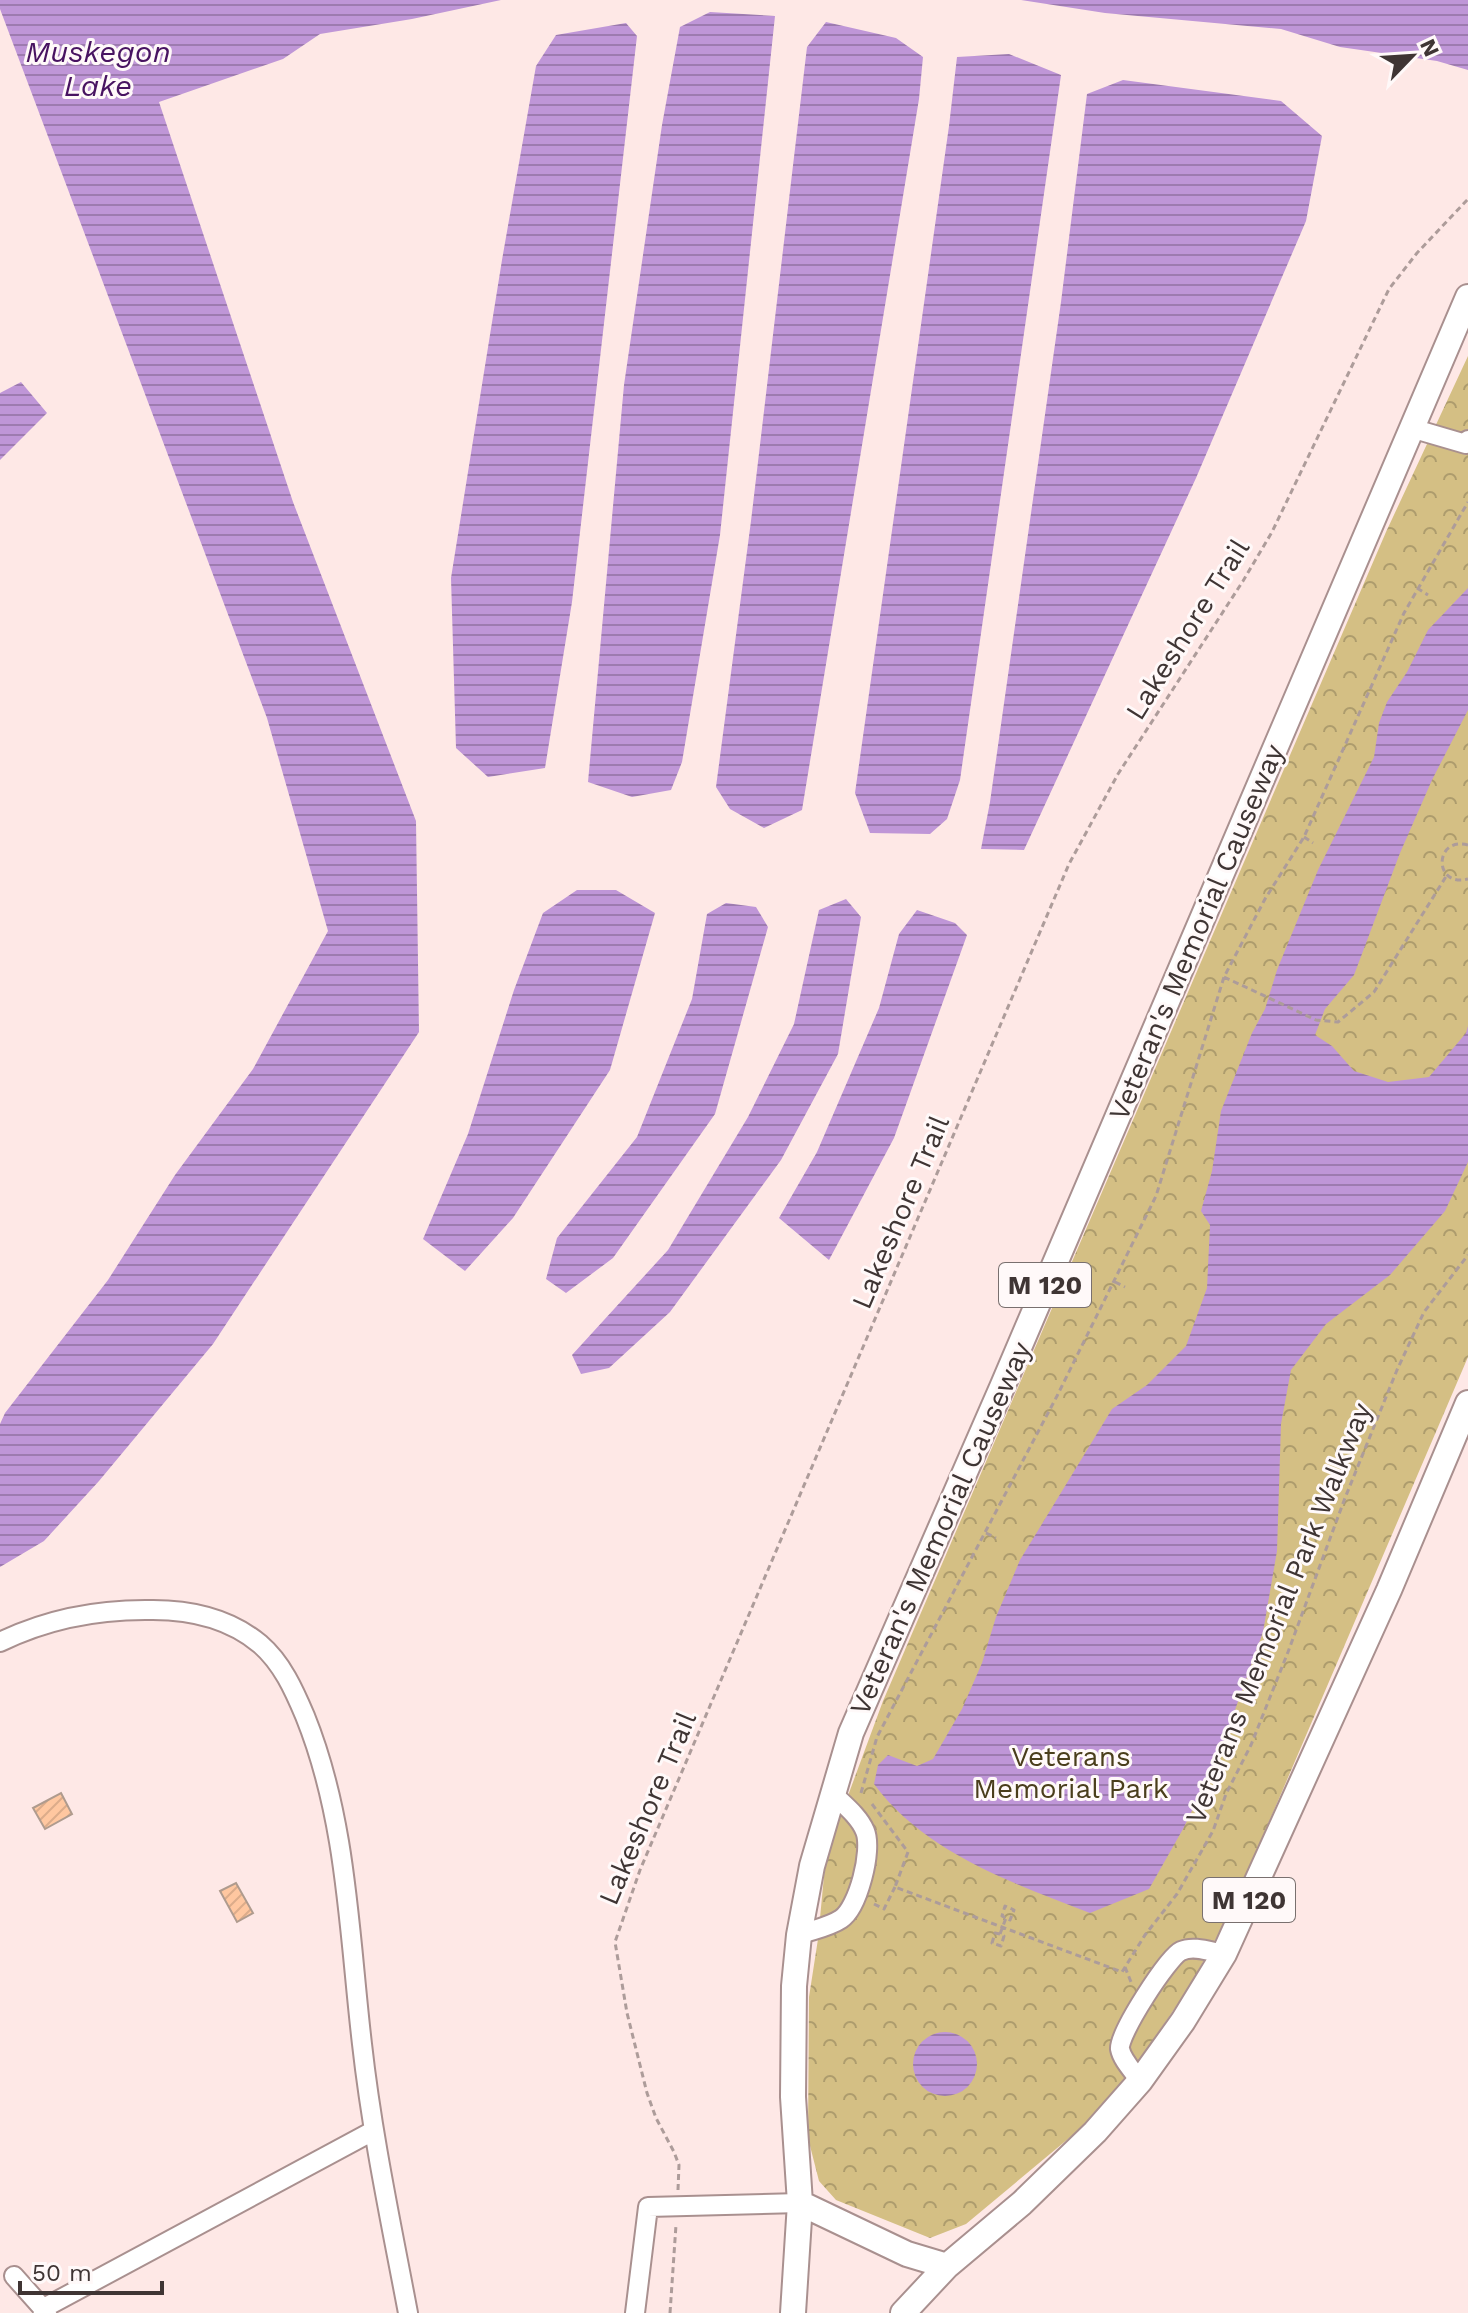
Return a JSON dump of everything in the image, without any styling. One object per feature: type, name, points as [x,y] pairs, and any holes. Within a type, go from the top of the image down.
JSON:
[{"type":"main road","name":"Veteran's Memorial Causeway","points":[[793,2313],[800,2203],[793,2097],[794,1986],[799,1935],[812,1866],[851,1733],[1468,297]]},
{"type":"main road","name":"M 120","points":[[903,2313],[947,2266],[1022,2203],[1095,2132],[1140,2081],[1183,2021],[1224,1954],[1382,1604],[1468,1403]]},
{"type":"main road","points":[[800,2203],[907,2254],[947,2266]]},
{"type":"lane","points":[[1411,428],[1466,444],[1468,440]]},
{"type":"lane","points":[[0,1642],[81,1614],[132,1609],[186,1610],[235,1627],[261,1645],[282,1668],[316,1743],[335,1819],[349,1899],[373,2131],[408,2313]]},
{"type":"lane","points":[[799,1935],[837,1921],[848,1913],[863,1873],[867,1835],[832,1793]]},
{"type":"lane","points":[[1140,2081],[1122,2054],[1120,2042],[1154,1984],[1173,1958],[1185,1949],[1224,1954]]},
{"type":"lane","points":[[14,2276],[44,2311],[373,2131]]},
{"type":"lane","points":[[635,2313],[648,2207],[800,2203]]},
{"type":"path","name":"Lakeshore Trail","points":[[670,2313],[679,2165],[647,2093],[627,2013],[615,1942],[640,1870],[1069,864],[1118,774],[1272,532],[1389,289],[1417,253],[1468,199]]},
{"type":"path","name":"Veterans Memorial Park Walkway","points":[[1468,502],[1417,588],[1353,721],[1304,837],[1265,899],[1224,977],[1156,1196],[1115,1282],[877,1737],[860,1792],[879,1811],[908,1852],[895,1887],[1122,1972],[1145,1935],[1177,1894],[1207,1844],[1226,1794],[1251,1745],[1397,1370],[1424,1312],[1468,1255]]},
{"type":"path","points":[[1417,588],[1428,595]]},
{"type":"path","points":[[1304,837],[1313,843]]},
{"type":"path","points":[[1468,845],[1455,844],[1446,850],[1442,861],[1447,875],[1461,881],[1468,879]]},
{"type":"path","points":[[1224,977],[1316,1020],[1338,1022],[1374,992],[1447,875]]},
{"type":"path","points":[[1115,1282],[1125,1287]]},
{"type":"path","points":[[986,1533],[996,1538]]},
{"type":"path","points":[[1000,1934],[1006,1918]]},
{"type":"green space","name":"Veterans Memorial Park","points":[[1468,356],[1468,1357],[1230,1913],[1188,1989],[1123,2084],[1074,2134],[966,2224],[930,2238],[836,2200],[819,2181],[808,2138],[809,1997],[826,1855],[883,1701],[1386,532]]},
{"type":"water","name":"Muskegon Lake","points":[[0,0],[501,0],[320,34],[283,59],[159,102],[293,502],[416,821],[419,1032],[213,1344],[99,1481],[44,1541],[0,1567],[0,1424],[5,1413],[108,1280],[175,1175],[253,1069],[328,931],[267,718],[0,9]]},
{"type":"water","points":[[1021,0],[1468,0],[1468,70],[1437,61],[1340,47],[1281,29],[1105,13]]},
{"type":"water","points":[[710,12],[775,16],[720,535],[682,762],[671,790],[632,797],[588,782],[624,385],[662,125],[680,27]]},
{"type":"water","points":[[826,22],[896,38],[923,57],[919,99],[802,810],[764,828],[730,809],[716,787],[807,47]]},
{"type":"water","points":[[626,23],[637,36],[572,602],[545,768],[488,777],[456,748],[451,578],[536,66],[556,35]]},
{"type":"water","points":[[1009,54],[1061,75],[960,780],[947,819],[930,834],[870,833],[855,793],[957,57]]},
{"type":"water","points":[[1123,80],[1281,101],[1322,136],[1306,221],[1196,478],[1024,850],[981,849],[1061,302],[1087,94]]},
{"type":"water","points":[[21,382],[47,413],[0,460],[0,393]]},
{"type":"water","points":[[1468,588],[1468,710],[1432,780],[1400,853],[1354,975],[1325,1009],[1315,1035],[1332,1046],[1354,1071],[1388,1082],[1429,1077],[1466,1033],[1468,1026],[1468,1162],[1445,1211],[1390,1275],[1326,1324],[1291,1370],[1281,1424],[1277,1551],[1263,1632],[1217,1760],[1149,1889],[1090,1913],[972,1863],[918,1829],[874,1784],[878,1765],[888,1755],[917,1766],[933,1759],[962,1709],[1020,1560],[1112,1409],[1147,1385],[1186,1346],[1207,1288],[1210,1225],[1201,1211],[1212,1171],[1221,1111],[1252,1033],[1265,1009],[1277,970],[1318,870],[1374,757],[1379,723],[1387,702],[1407,672],[1428,630]]},
{"type":"water","points":[[577,890],[616,890],[655,913],[610,1070],[513,1218],[465,1271],[423,1239],[468,1134],[514,990],[543,913]]},
{"type":"water","points":[[846,899],[861,917],[838,1054],[781,1160],[670,1312],[609,1368],[581,1374],[572,1355],[668,1250],[748,1117],[794,1024],[819,910]]},
{"type":"water","points":[[726,903],[756,907],[768,927],[715,1114],[613,1258],[566,1293],[546,1279],[557,1238],[637,1137],[692,999],[707,914]]},
{"type":"water","points":[[917,910],[955,923],[967,935],[894,1138],[829,1260],[779,1218],[817,1152],[879,1008],[899,934]]},
{"type":"water","points":[[945,2032],[957,2034],[968,2041],[975,2052],[975,2076],[968,2087],[957,2094],[945,2096],[933,2094],[922,2087],[915,2076],[913,2064],[915,2052],[922,2041],[933,2034]]},
{"type":"building","points":[[61,1793],[72,1814],[45,1829],[33,1808]]},
{"type":"building","points":[[236,1883],[253,1913],[237,1922],[220,1891]]}]
